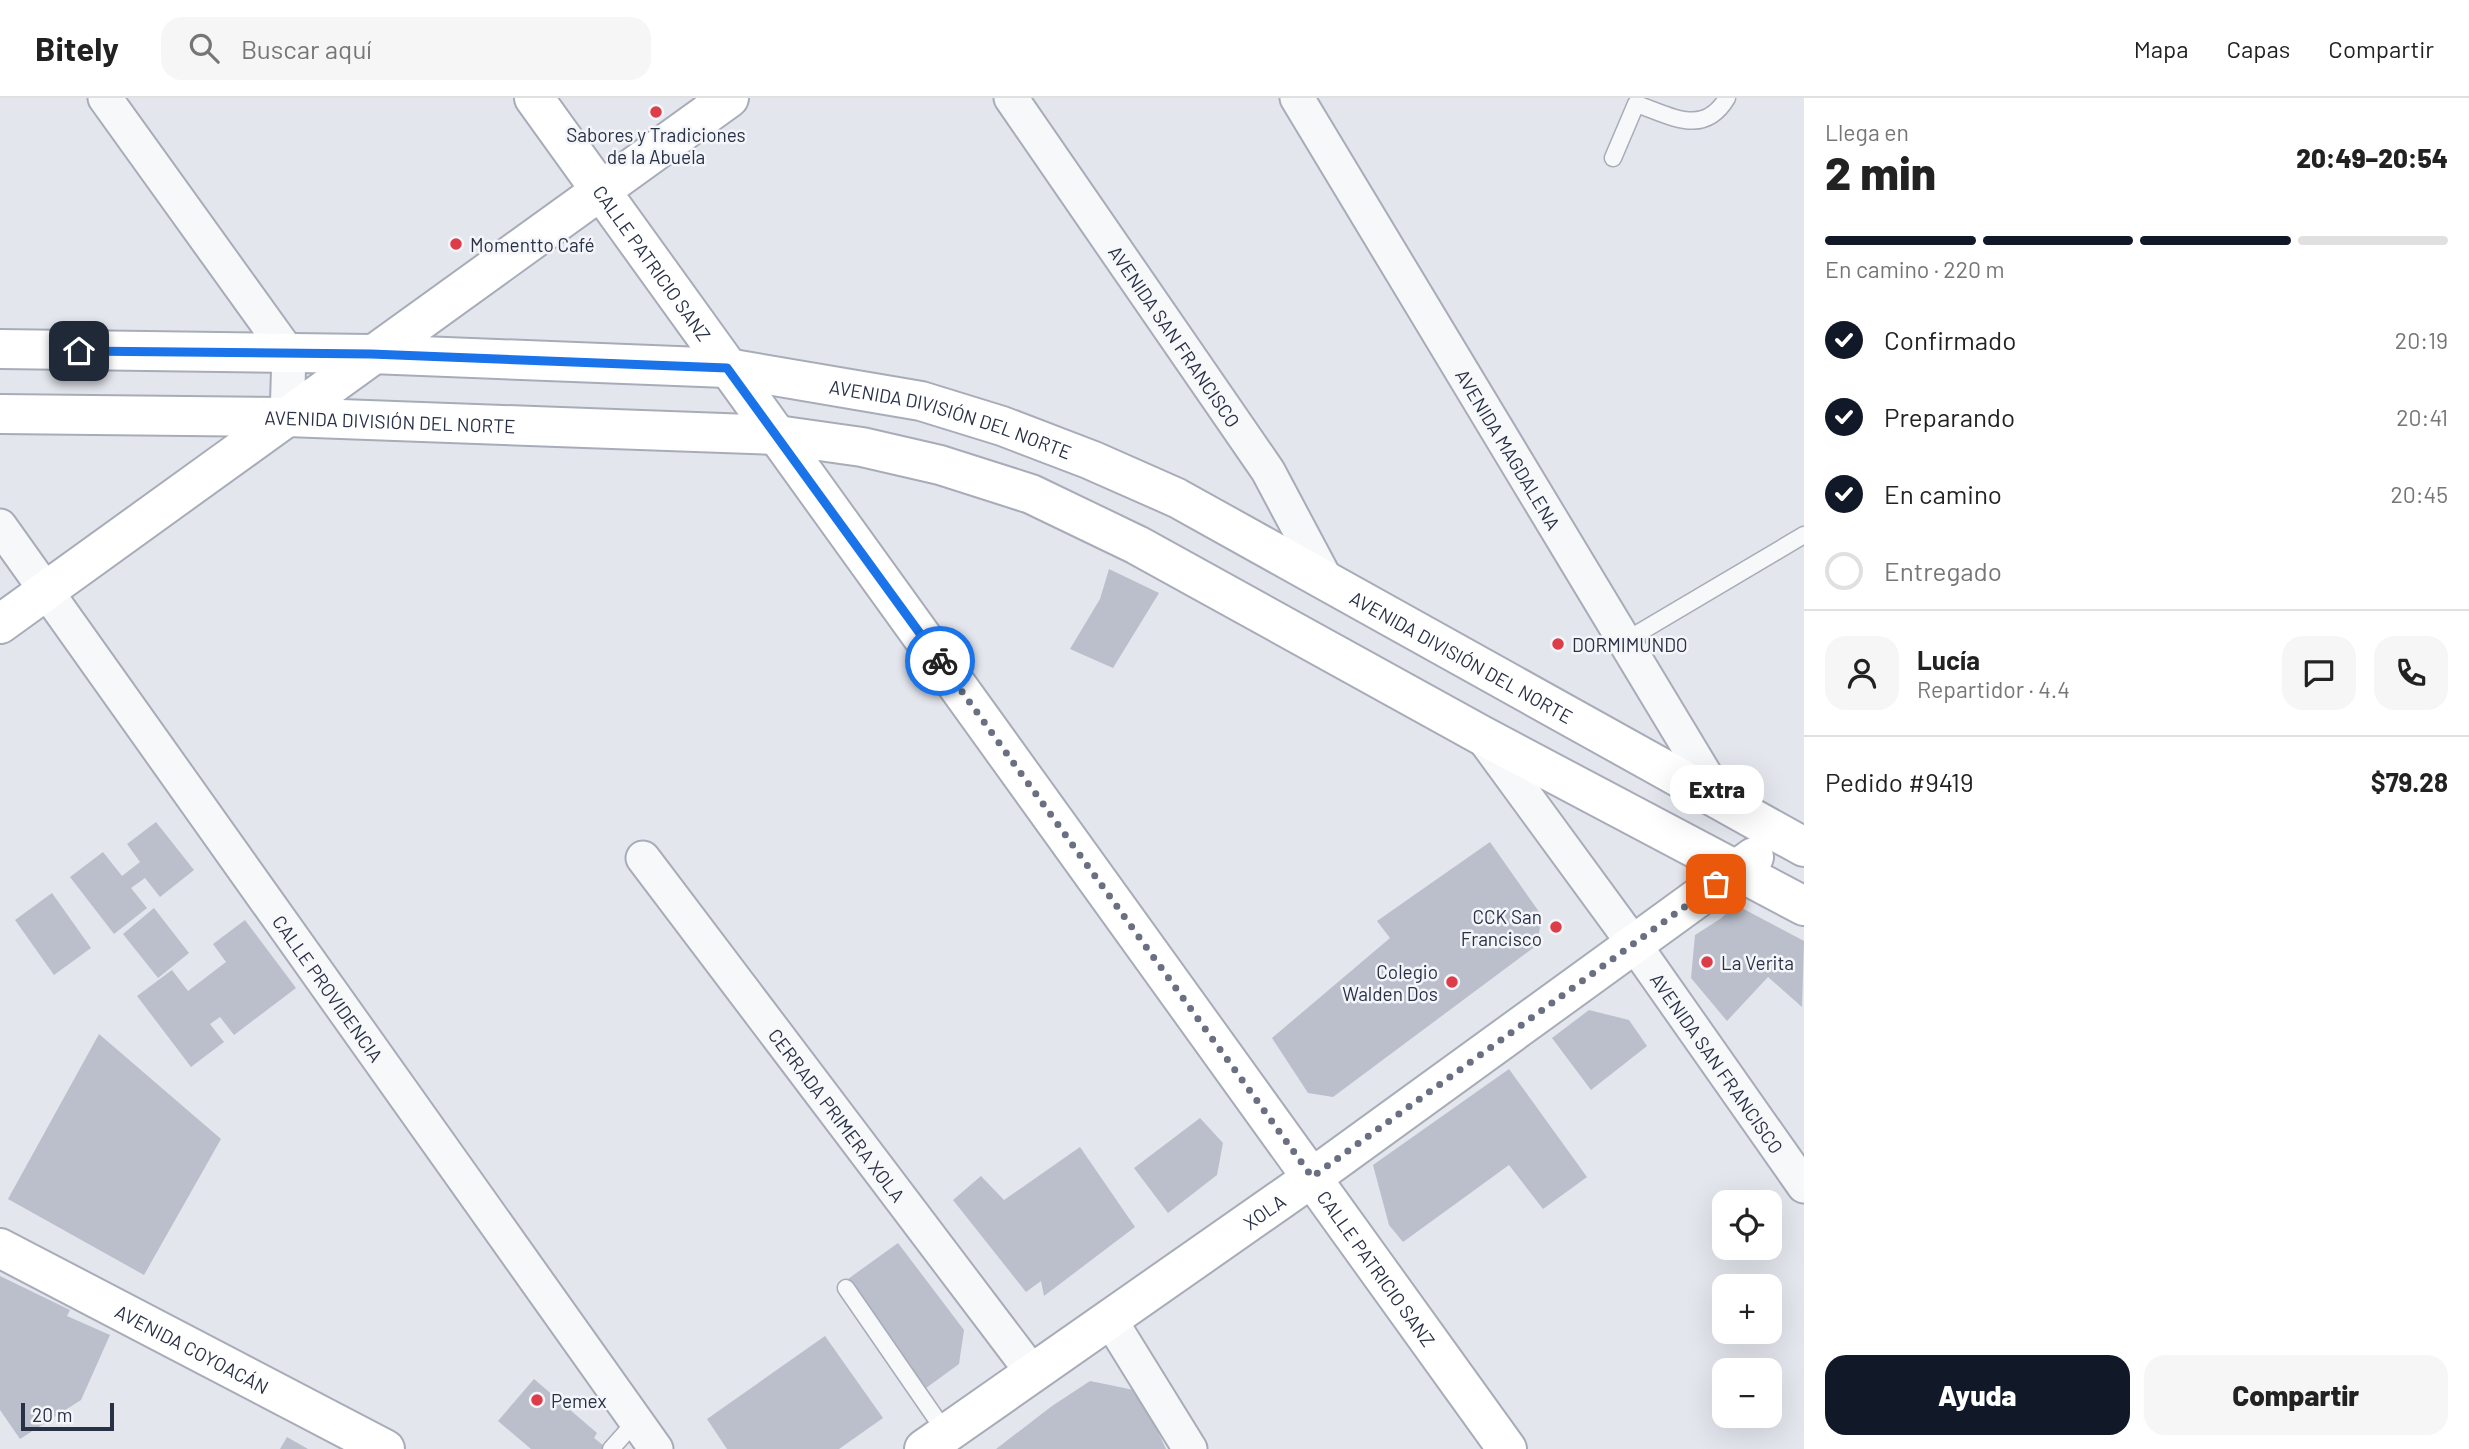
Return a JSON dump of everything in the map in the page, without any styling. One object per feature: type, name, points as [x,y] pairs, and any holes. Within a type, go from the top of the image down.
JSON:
[{"type":"street","points":[[105,98],[289,354],[287,417]]},
{"type":"street","name":"CALLE PATRICIO SANZ","points":[[534,98],[1507,1449]]},
{"type":"street","points":[[0,624],[729,98]]},
{"type":"street","name":"AVENIDA SAN FRANCISCO","points":[[1011,98],[1268,471],[1326,580]]},
{"type":"street","name":"AVENIDA MAGDALENA","points":[[1297,98],[1721,801]]},
{"type":"street","name":"AVENIDA DIVISIÓN DEL NORTE","points":[[0,349],[371,354],[727,368],[920,401],[1002,426],[1091,460],[1177,498],[1721,801],[1797,835]]},
{"type":"street","name":"AVENIDA DIVISIÓN DEL NORTE","points":[[0,414],[287,417],[777,435],[862,447],[940,465],[1031,494],[1137,545],[1482,735],[1804,906]]},
{"type":"street","name":"CALLE PROVIDENCIA","points":[[0,526],[656,1449]]},
{"type":"street","name":"AVENIDA SAN FRANCISCO","points":[[1482,735],[1634,944],[1804,1186]]},
{"type":"street","name":"XOLA","points":[[935,1441],[1312,1177],[1736,869],[1797,835]]},
{"type":"street","name":"CERRADA PRIMERA XOLA","points":[[643,858],[1032,1372]]},
{"type":"street","name":"AVENIDA COYOACÁN","points":[[0,1248],[385,1449]]},
{"type":"street","points":[[1109,1318],[1190,1449]]},
{"type":"lane","points":[[1612,158],[1636,104],[1693,123],[1709,118],[1727,98]]},
{"type":"lane","points":[[1625,642],[1804,535]]},
{"type":"lane","points":[[846,1288],[935,1441]]},
{"type":"lane","points":[[611,1449],[636,1421]]},
{"type":"building","points":[[1109,569],[1159,593],[1113,668],[1070,649],[1100,599]]},
{"type":"building","points":[[156,822],[194,870],[160,897],[145,878],[131,888],[147,908],[114,934],[70,877],[103,852],[122,876],[140,862],[127,844]]},
{"type":"building","points":[[1490,842],[1542,916],[1537,945],[1333,1097],[1308,1093],[1272,1038],[1390,938],[1377,921]]},
{"type":"building","points":[[52,893],[91,948],[54,975],[15,920]]},
{"type":"building","points":[[1736,905],[1804,941],[1802,1007],[1768,977],[1727,1021],[1691,978],[1695,935]]},
{"type":"building","points":[[154,908],[189,953],[158,978],[123,934]]},
{"type":"building","points":[[245,920],[296,988],[234,1035],[220,1017],[210,1024],[224,1042],[191,1067],[137,996],[172,970],[188,991],[226,962],[213,944]]},
{"type":"building","points":[[1589,1010],[1629,1020],[1647,1046],[1591,1090],[1552,1038]]},
{"type":"building","points":[[99,1034],[221,1139],[144,1275],[8,1199]]},
{"type":"building","points":[[1509,1069],[1587,1177],[1543,1209],[1509,1165],[1403,1242],[1389,1225],[1373,1165]]},
{"type":"building","points":[[1200,1118],[1223,1143],[1217,1175],[1168,1213],[1134,1168]]},
{"type":"building","points":[[1080,1147],[1135,1227],[1044,1296],[1041,1281],[1026,1292],[953,1200],[981,1176],[1004,1200]]},
{"type":"building","points":[[898,1243],[964,1330],[959,1364],[926,1388],[848,1279]]},
{"type":"building","points":[[0,1276],[70,1310],[67,1316],[110,1335],[81,1400],[20,1439],[0,1410]]},
{"type":"building","points":[[825,1336],[883,1418],[839,1449],[727,1449],[707,1419]]},
{"type":"building","name":"Pemex","points":[[534,1379],[597,1433],[594,1438],[608,1449],[531,1449],[498,1421]]},
{"type":"building","points":[[1090,1381],[1139,1391],[1166,1449],[996,1449],[1052,1406]]},
{"type":"building","points":[[287,1437],[308,1449],[280,1449]]},
{"type":"way so far","points":[[940,661],[1312,1177],[1716,884]]},
{"type":"place","name":"Sabores y Tradiciones de la Abuela","points":[[656,112]]},
{"type":"place","name":"Momentto Café","points":[[456,244]]},
{"type":"place","name":"DORMIMUNDO","points":[[1558,644]]},
{"type":"place","name":"Extra","points":[[1716,884]]},
{"type":"place","name":"CCK San Francisco","points":[[1556,927]]},
{"type":"place","name":"La Verita","points":[[1707,962]]},
{"type":"place","name":"Colegio Walden Dos","points":[[1452,982]]},
{"type":"place","name":"Pemex","points":[[537,1400]]},
{"type":"route","points":[[79,351],[371,354],[727,368],[940,661]]}]
